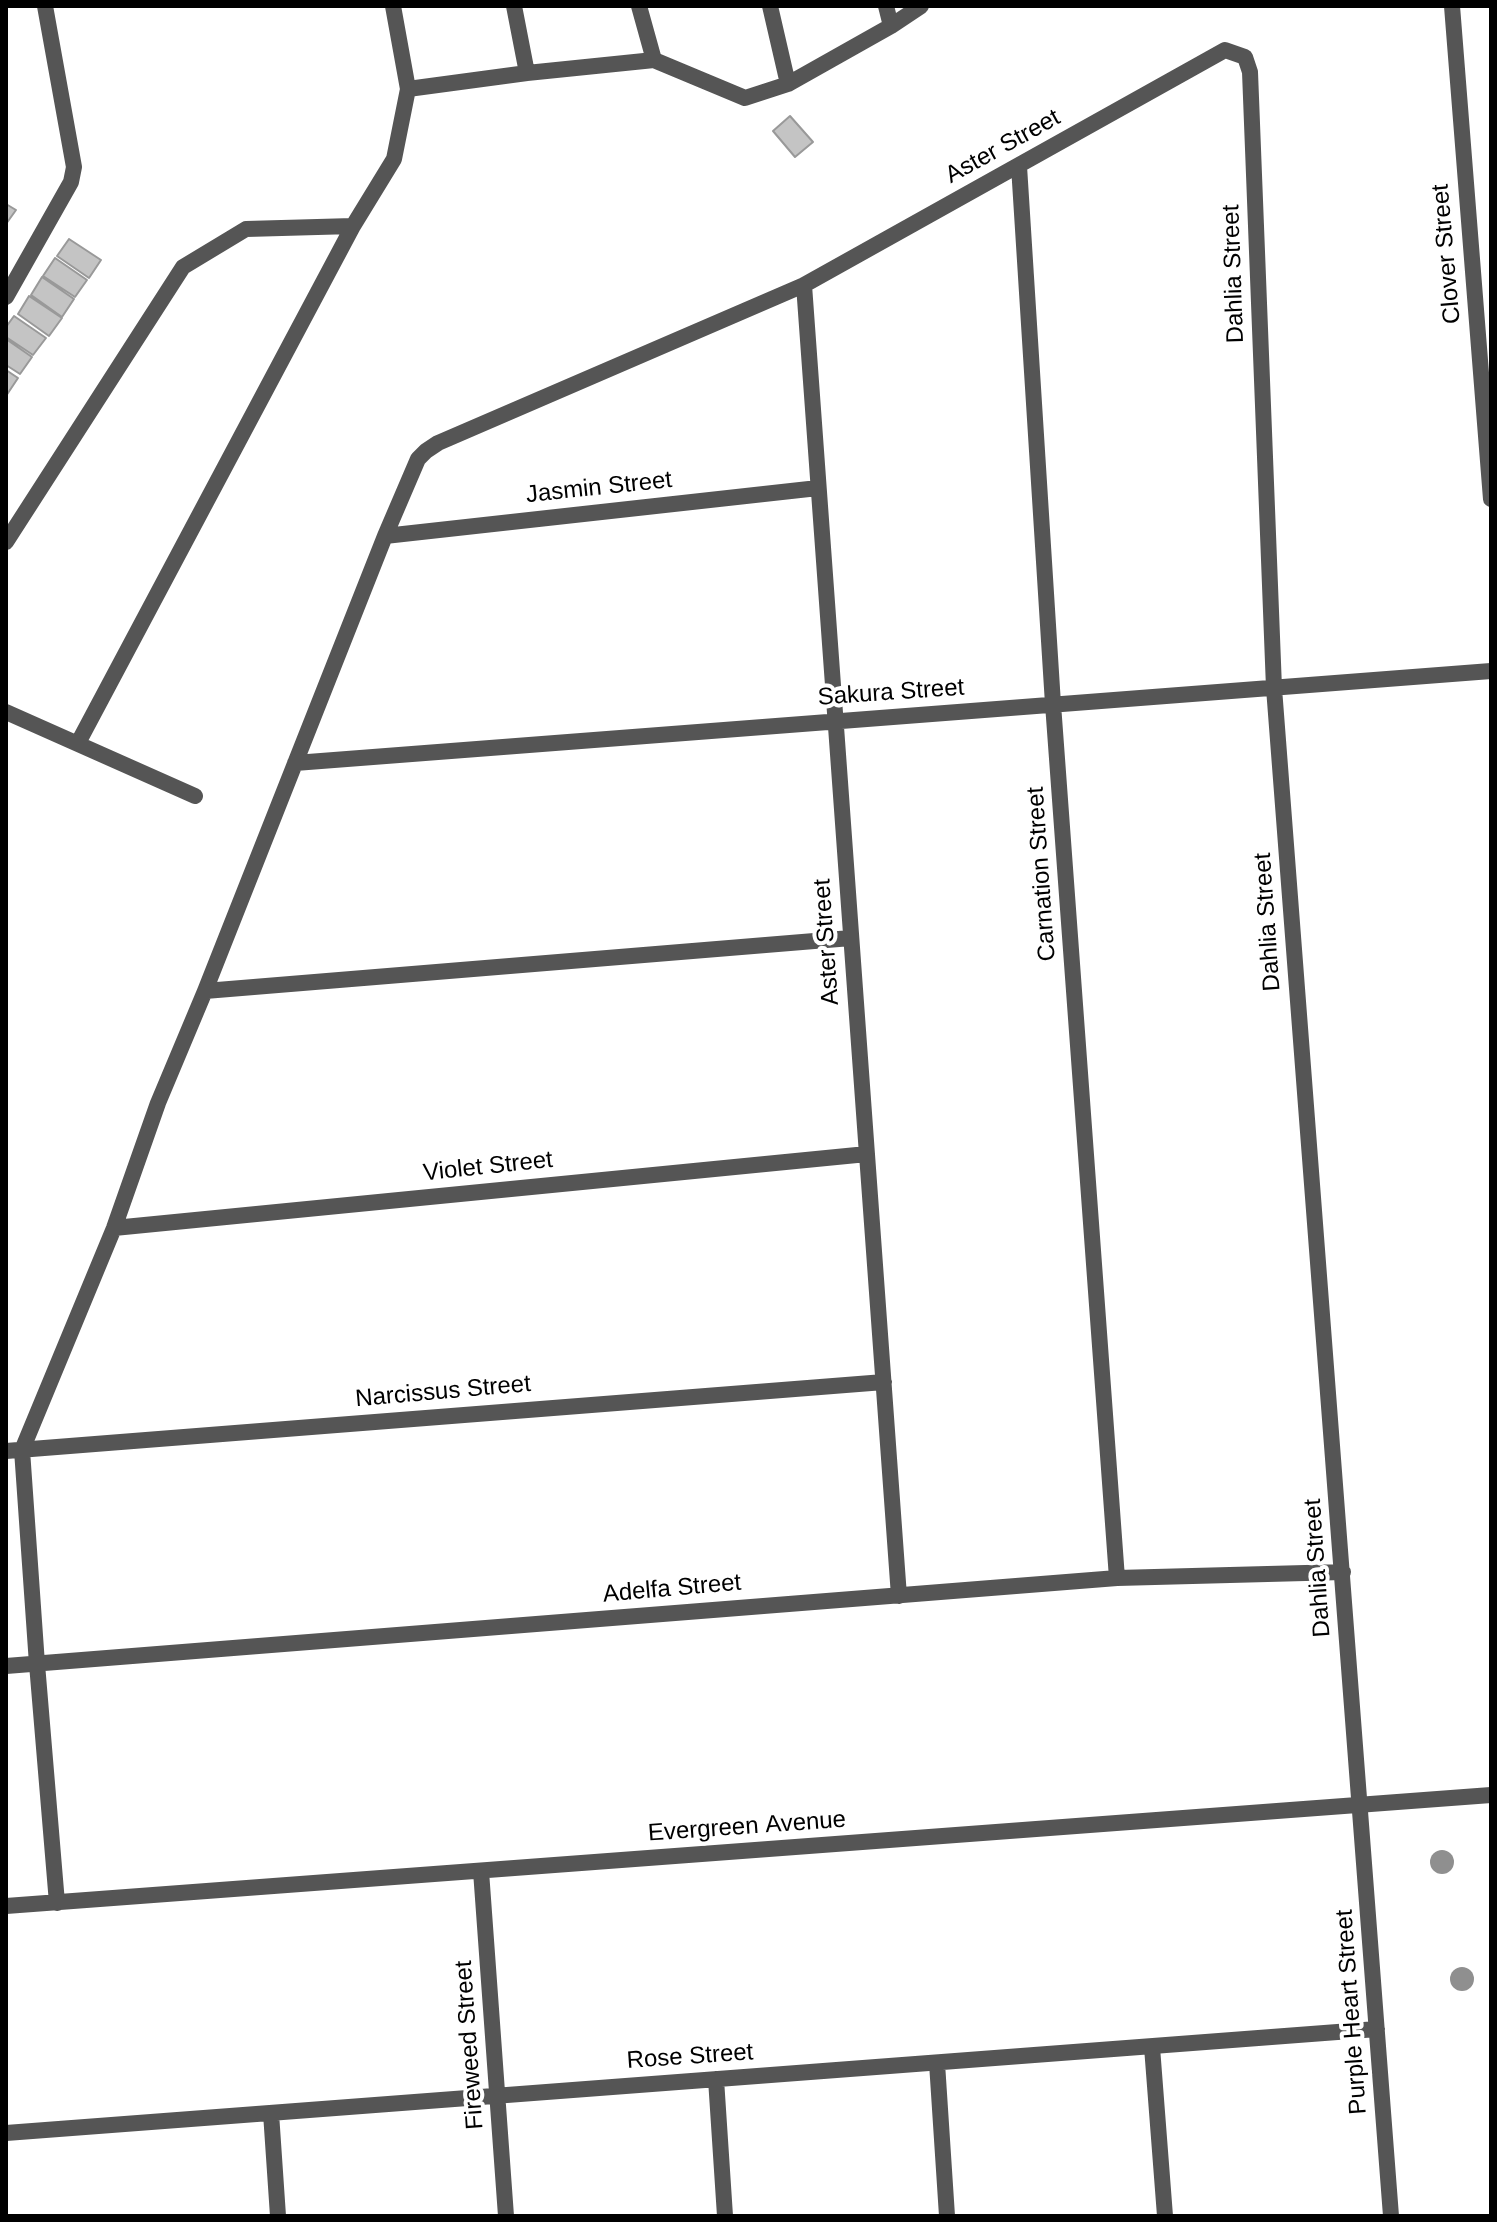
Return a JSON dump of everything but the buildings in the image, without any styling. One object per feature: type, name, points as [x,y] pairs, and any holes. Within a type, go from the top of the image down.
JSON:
[{"type":"street","points":[[6,297],[71,182],[74,167],[45,6]]},
{"type":"street","points":[[78,743],[353,226],[394,159],[408,89],[393,6]]},
{"type":"street","points":[[514,6],[527,73]]},
{"type":"street","points":[[639,6],[654,60]]},
{"type":"street","points":[[770,6],[788,84]]},
{"type":"street","points":[[886,6],[891,26]]},
{"type":"street","points":[[408,89],[654,60],[745,98],[788,84],[921,6]]},
{"type":"street","name":"Clover Street","points":[[1452,6],[1491,499]]},
{"type":"street","name":"Aster Street","points":[[14,1450],[114,1228],[158,1103],[418,459],[438,443],[804,285],[1225,50]]},
{"type":"street","name":"Dahlia Street","points":[[1225,50],[1245,57],[1250,72],[1274,688],[1361,1805]]},
{"type":"street","name":"Carnation Street","points":[[1019,166],[1053,704],[1117,1578]]},
{"type":"street","points":[[6,542],[183,267],[246,229],[353,226]]},
{"type":"street","name":"Aster Street","points":[[804,285],[899,1596]]},
{"type":"street","name":"Jasmin Street","points":[[385,536],[818,488]]},
{"type":"street","name":"Sakura Street","points":[[295,763],[1491,671]]},
{"type":"street","points":[[6,712],[195,796]]},
{"type":"street","points":[[205,991],[851,938]]},
{"type":"street","name":"Violet Street","points":[[114,1228],[867,1154]]},
{"type":"street","name":"Narcissus Street","points":[[14,1450],[884,1382]]},
{"type":"street","points":[[14,1450],[37,1664],[57,1903]]},
{"type":"street","name":"Adelfa Street","points":[[6,1666],[1117,1578],[1343,1572]]},
{"type":"street","name":"Evergreen Avenue","points":[[6,1906],[1491,1795]]},
{"type":"street","name":"Purple Heart Street","points":[[1361,1805],[1391,2216]]},
{"type":"street","name":"Fireweed Street","points":[[481,1871],[506,2216]]},
{"type":"street","name":"Rose Street","points":[[6,2133],[1377,2029]]},
{"type":"street","points":[[1152,2047],[1165,2216]]},
{"type":"street","points":[[937,2063],[947,2216]]},
{"type":"street","points":[[716,2079],[725,2216]]},
{"type":"street","points":[[271,2113],[278,2216]]}]
